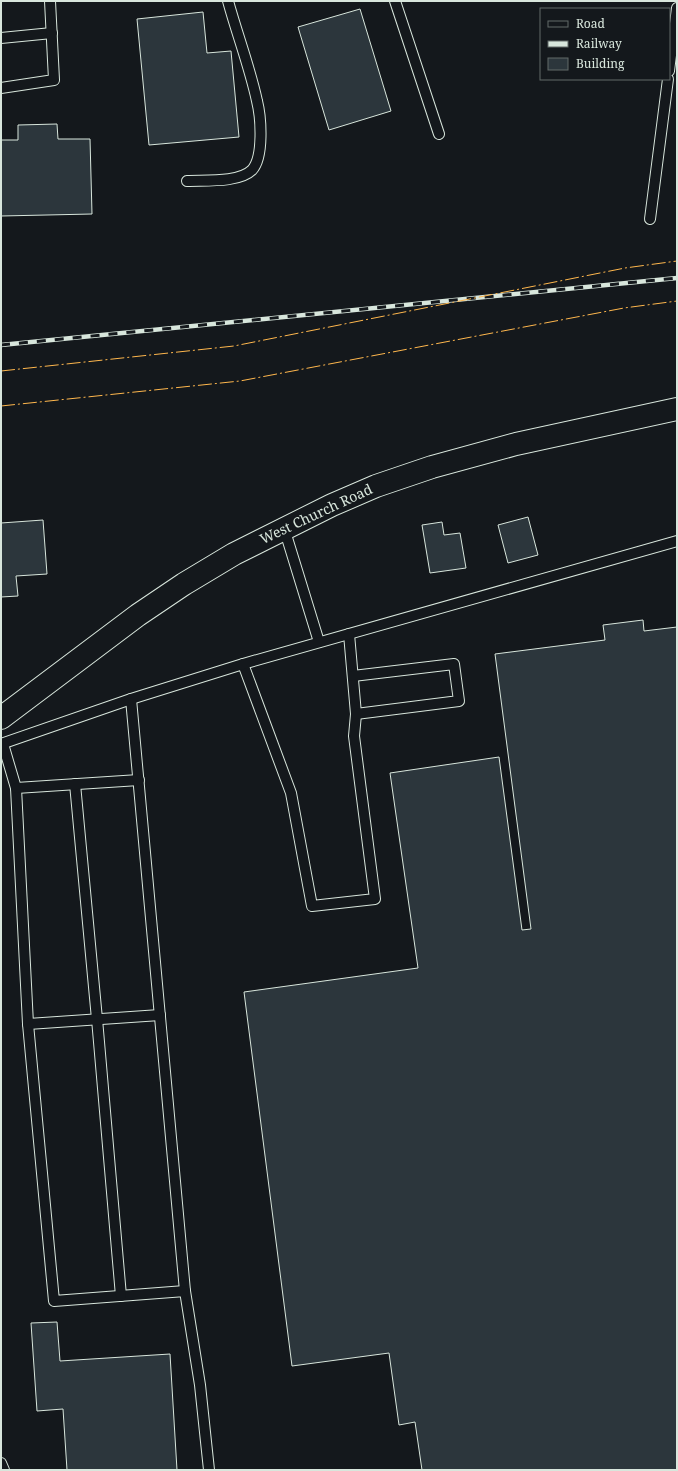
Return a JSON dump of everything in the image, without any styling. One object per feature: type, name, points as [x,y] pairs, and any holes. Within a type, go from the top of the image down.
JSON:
[{"type":"street","name":"West Church Road","points":[[1,718],[138,615],[184,584],[234,554],[332,505],[376,486],[432,467],[516,444],[677,409]]},
{"type":"lane","points":[[1,88],[54,80],[50,1]]},
{"type":"lane","points":[[187,181],[237,178],[252,170],[258,158],[260,139],[258,102],[228,1]]},
{"type":"lane","points":[[395,1],[439,134]]},
{"type":"lane","points":[[670,63],[677,8]]},
{"type":"lane","points":[[1,38],[52,33]]},
{"type":"lane","points":[[650,219],[668,80]]},
{"type":"lane","points":[[284,528],[319,642]]},
{"type":"lane","points":[[185,1291],[54,1301],[28,1024],[16,788],[2,744],[131,699],[243,664],[677,541]]},
{"type":"lane","points":[[243,664],[291,793],[312,906],[375,898],[354,736],[356,714],[349,634]]},
{"type":"lane","points":[[353,676],[454,664],[459,701],[356,714]]},
{"type":"lane","points":[[131,699],[185,1291],[200,1385],[208,1470]]},
{"type":"lane","points":[[16,788],[139,780]]},
{"type":"lane","points":[[75,784],[121,1296]]},
{"type":"lane","points":[[28,1024],[160,1014]]},
{"type":"lane","points":[[1,1463],[4,1470]]},
{"type":"building","points":[[360,9],[391,111],[329,130],[298,27]]},
{"type":"building","points":[[203,12],[207,53],[231,51],[239,137],[149,145],[137,19]]},
{"type":"building","points":[[57,124],[58,139],[90,139],[92,214],[1,216],[1,140],[18,140],[18,125]]},
{"type":"building","points":[[528,517],[538,555],[508,563],[498,525]]},
{"type":"building","points":[[43,520],[47,574],[16,576],[18,596],[1,597],[1,523]]},
{"type":"building","points":[[442,522],[444,535],[460,533],[466,568],[430,573],[422,525]]},
{"type":"building","points":[[643,620],[644,631],[677,627],[677,1470],[422,1470],[415,1422],[399,1425],[389,1353],[292,1366],[244,992],[418,968],[390,773],[499,757],[522,930],[531,929],[495,654],[605,640],[603,625]]},
{"type":"building","points":[[57,1322],[60,1361],[170,1354],[177,1470],[67,1470],[63,1409],[37,1411],[31,1323]]},
{"type":"railway","points":[[1,345],[677,278]]},
{"type":"power","points":[[1,371],[234,346],[625,268],[677,261]]},
{"type":"power","points":[[1,406],[240,381],[624,308],[677,301]]}]
